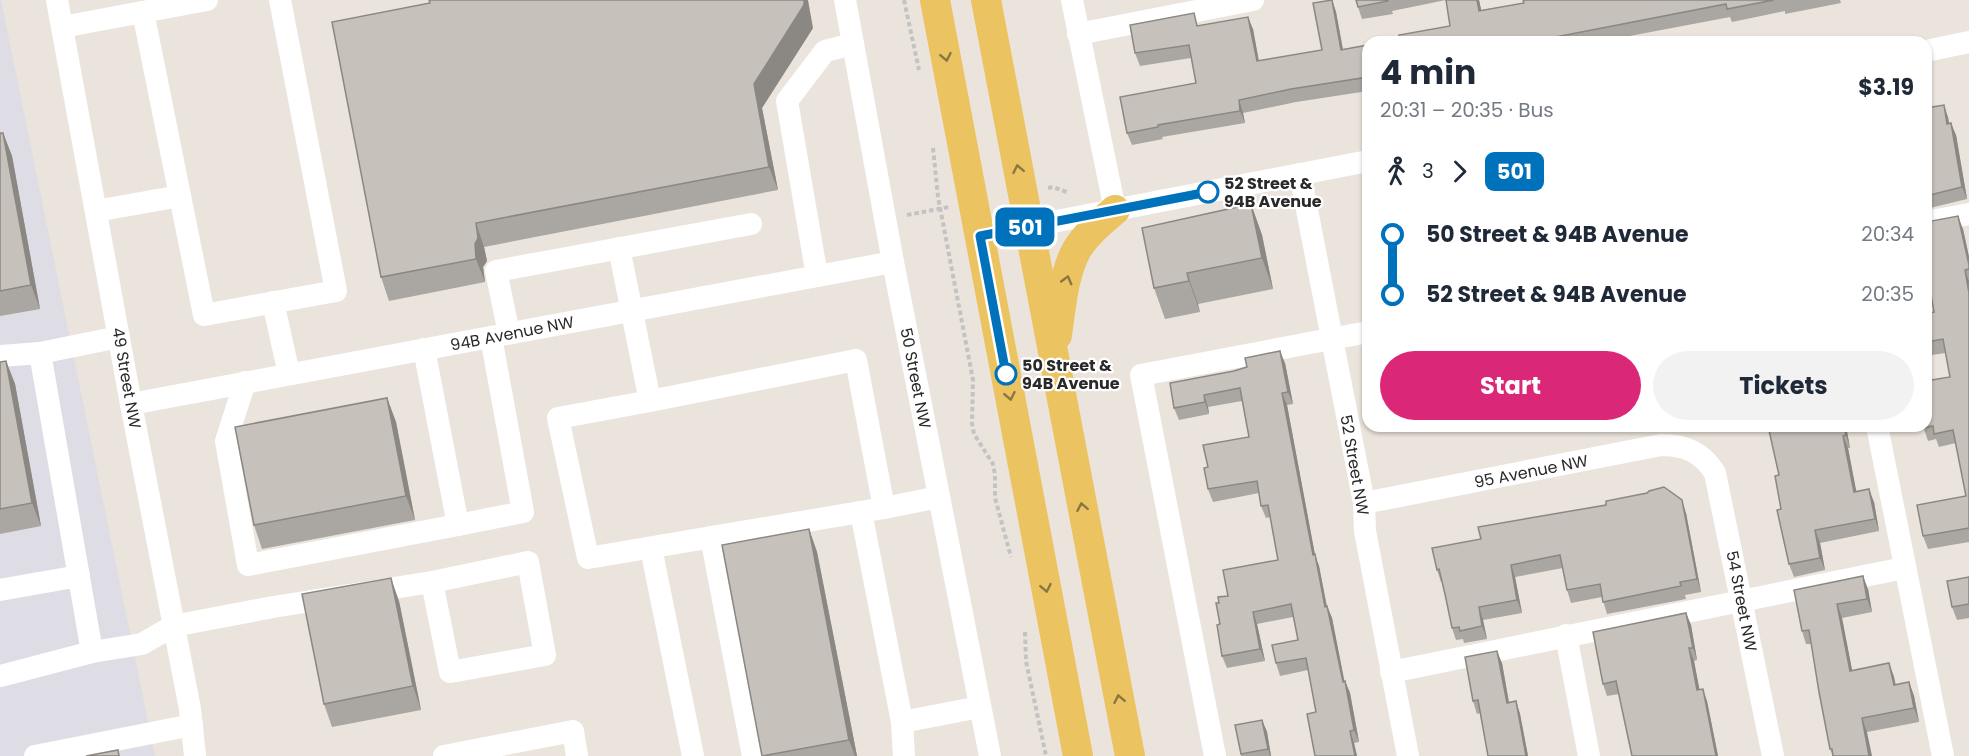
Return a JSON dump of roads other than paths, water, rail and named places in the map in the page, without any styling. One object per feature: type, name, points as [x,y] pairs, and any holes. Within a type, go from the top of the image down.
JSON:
[{"type":"main road","points":[[935,0],[1078,756]]},
{"type":"main road","points":[[986,0],[1130,756]]},
{"type":"main road","points":[[1054,359],[1066,282],[1076,252],[1093,230],[1115,210]]},
{"type":"street","name":"49 Street NW","points":[[57,0],[192,725],[195,756]]},
{"type":"street","points":[[62,27],[207,0]]},
{"type":"street","points":[[143,12],[204,315],[336,291],[280,0]]},
{"type":"street","name":"50 Street NW","points":[[845,0],[893,262],[990,756]]},
{"type":"street","points":[[1072,0],[1115,210]]},
{"type":"street","points":[[1078,34],[1253,0]]},
{"type":"street","points":[[1932,50],[1969,42]]},
{"type":"street","points":[[817,276],[787,101],[825,51],[853,44]]},
{"type":"street","points":[[980,236],[1362,162]]},
{"type":"street","name":"52 Street NW","points":[[1300,174],[1364,503],[1365,531],[1408,756]]},
{"type":"street","points":[[96,211],[180,196]]},
{"type":"street","points":[[1932,221],[1969,214]]},
{"type":"street","points":[[244,382],[226,441],[248,565],[523,512],[500,335],[496,271],[751,224]]},
{"type":"street","points":[[619,248],[650,401]]},
{"type":"street","name":"94B Avenue NW","points":[[132,404],[893,262]]},
{"type":"street","points":[[273,302],[289,374]]},
{"type":"street","points":[[1215,756],[1141,375],[1362,333]]},
{"type":"street","points":[[0,356],[40,353],[119,337]]},
{"type":"street","points":[[424,349],[458,525]]},
{"type":"street","points":[[40,353],[92,652]]},
{"type":"street","points":[[884,508],[856,360],[558,418],[588,558],[861,512],[884,508],[939,497]]},
{"type":"street","points":[[1877,432],[1943,756]]},
{"type":"street","name":"95 Avenue NW","points":[[1364,503],[1661,445],[1675,445],[1697,453]]},
{"type":"street","name":"54 Street NW","points":[[1697,453],[1709,462],[1715,473],[1773,756]]},
{"type":"street","points":[[861,512],[902,722],[904,756]]},
{"type":"street","points":[[711,537],[753,756]]},
{"type":"street","points":[[651,548],[693,756]]},
{"type":"street","points":[[0,676],[92,652],[142,644],[173,626],[273,607],[432,582],[528,562],[545,655],[450,672],[432,582]]},
{"type":"street","points":[[1391,672],[1904,568]]},
{"type":"street","points":[[0,590],[79,576]]},
{"type":"street","points":[[1566,635],[1589,756]]},
{"type":"street","points":[[902,722],[980,707]]},
{"type":"street","points":[[35,756],[192,725]]},
{"type":"street","points":[[444,756],[573,731],[577,756]]},
{"type":"place","name":"52 Street & 94B Avenue","points":[[1208,192]]},
{"type":"place","name":"50 Street & 94B Avenue","points":[[1006,374]]}]
